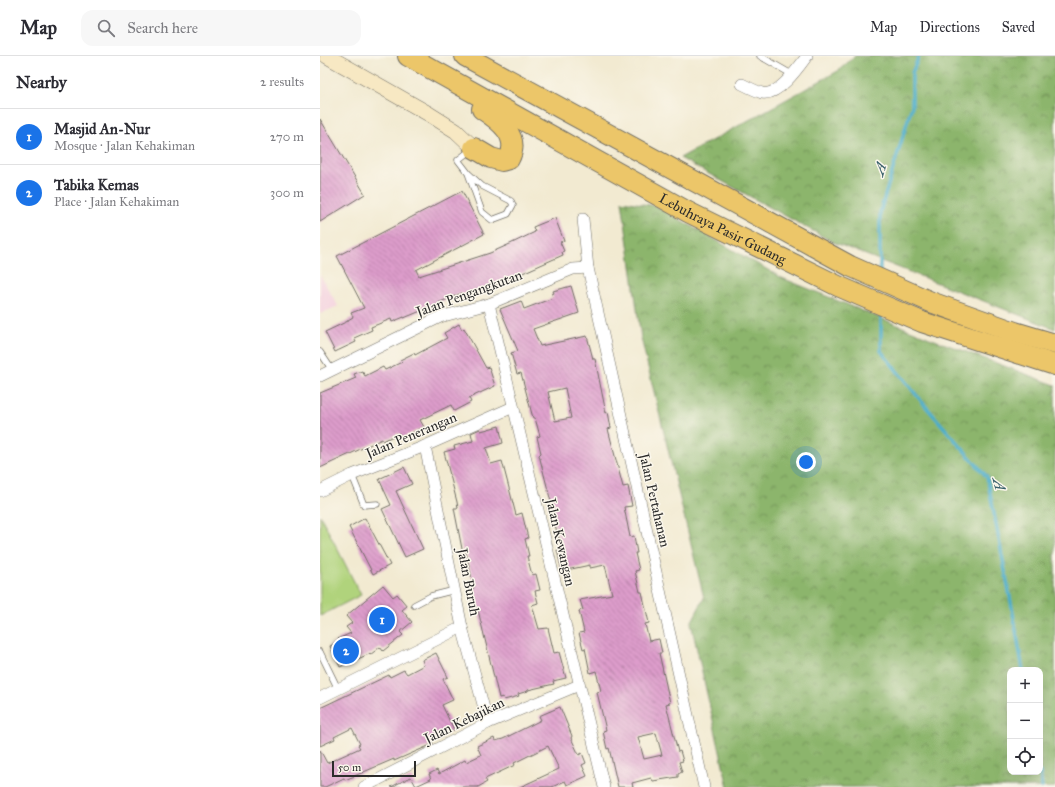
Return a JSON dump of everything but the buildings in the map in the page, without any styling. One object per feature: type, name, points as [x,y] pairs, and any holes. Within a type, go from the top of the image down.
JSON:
[{"type":"highway","name":"Lebuhraya Pasir Gudang","points":[[408,56],[688,212],[838,286],[922,322],[1055,365]]},
{"type":"highway","name":"Lebuhraya Pasir Gudang","points":[[465,56],[850,266],[932,302],[1015,332],[1055,344]]},
{"type":"highway","points":[[428,67],[448,89],[494,117],[505,127],[513,144],[509,159],[502,161],[491,158],[474,148]]},
{"type":"street","points":[[327,56],[429,114],[456,131],[474,148]]},
{"type":"street","points":[[742,84],[764,94],[772,92],[794,75],[807,56]]},
{"type":"street","name":"Jalan Pertahanan","points":[[583,219],[588,268],[704,787]]},
{"type":"street","name":"Jalan Pengangkutan","points":[[320,376],[440,317],[489,304],[573,269],[588,268]]},
{"type":"street","name":"Jalan Kewangan","points":[[489,304],[604,787]]},
{"type":"street","name":"Jalan Penerangan","points":[[320,491],[352,475],[425,446],[514,407]]},
{"type":"street","name":"Jalan Buruh","points":[[425,446],[456,590],[462,627],[488,723]]},
{"type":"street","points":[[320,698],[462,627]]},
{"type":"street","name":"Jalan Kebajikan","points":[[364,787],[488,723],[579,685]]},
{"type":"lane","points":[[760,56],[794,75]]},
{"type":"lane","points":[[468,173],[482,212],[492,220],[508,214],[513,206],[510,201],[482,186],[468,173],[458,160],[474,148]]},
{"type":"lane","points":[[320,352],[332,370]]},
{"type":"lane","points":[[352,475],[364,505],[377,504]]},
{"type":"lane","points":[[414,605],[431,596],[456,590]]},
{"type":"lane","points":[[320,652],[338,689]]},
{"type":"shaded area","points":[[320,275],[338,306],[320,314]]},
{"type":"green space","points":[[855,56],[1055,56],[1055,329],[833,242],[680,158],[838,71]]},
{"type":"green space","points":[[622,201],[656,206],[782,278],[932,339],[1055,385],[1055,787],[728,787],[691,623],[704,598],[641,338]]},
{"type":"green space","points":[[320,515],[361,595],[320,616]]},
{"type":"waterway","name":"A","points":[[880,273],[880,212],[912,106],[912,73],[919,56]]},
{"type":"waterway","name":"A","points":[[881,315],[881,351],[922,402],[987,477],[1022,667]]},
{"type":"waterway","name":"A","points":[[1040,775],[1042,787]]},
{"type":"place","name":"Masjid An-Nur","points":[[382,620]]},
{"type":"place","name":"Tabika Kemas","points":[[346,651]]}]
